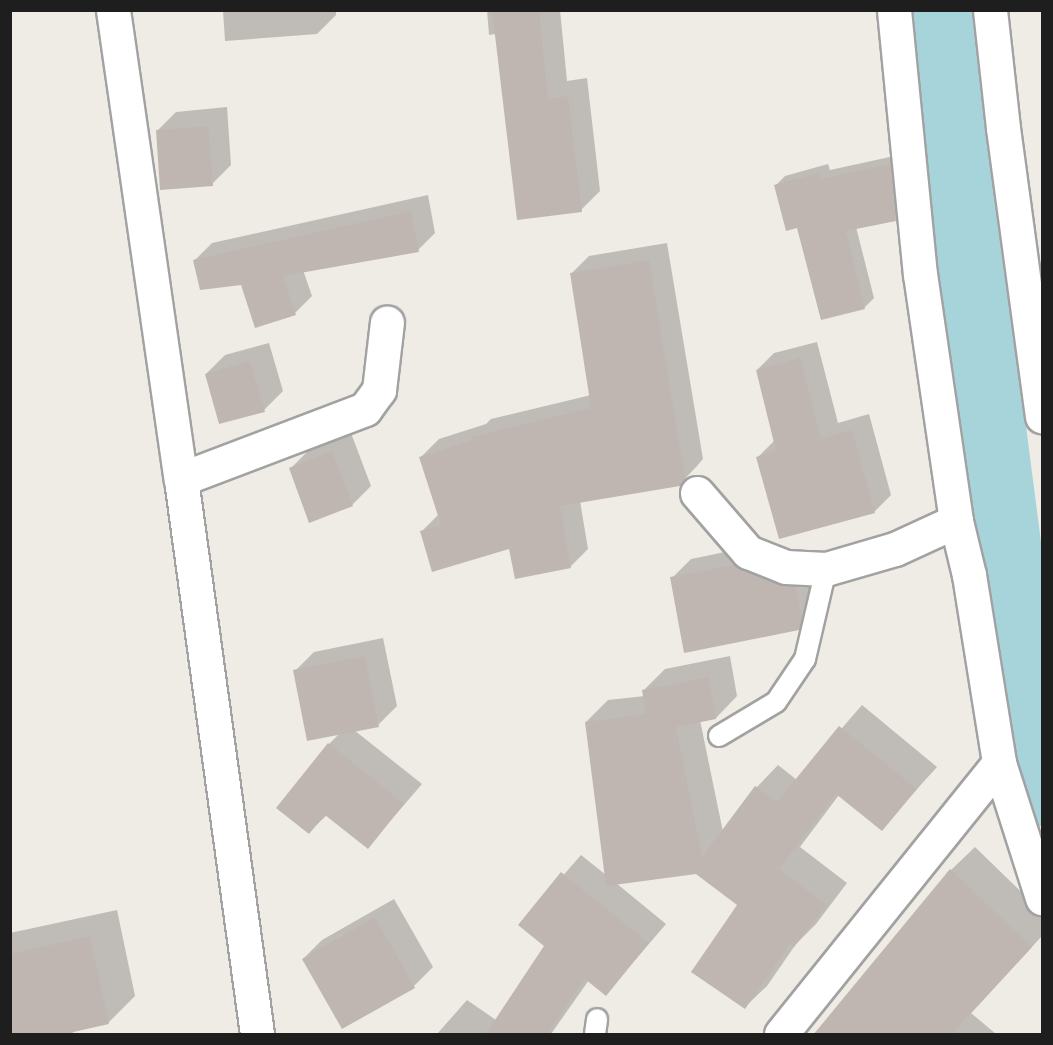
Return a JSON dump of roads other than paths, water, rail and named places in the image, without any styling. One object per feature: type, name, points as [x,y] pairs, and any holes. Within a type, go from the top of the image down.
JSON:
[{"type":"street","points":[[113,10],[181,479],[257,1035]]},
{"type":"street","points":[[894,10],[920,274],[956,521],[969,575],[999,764],[1042,898]]},
{"type":"street","points":[[990,10],[1003,129],[1042,416]]},
{"type":"street","points":[[181,479],[365,409],[379,390],[387,322]]},
{"type":"street","points":[[697,493],[748,552],[786,567],[826,569],[895,549],[956,521]]},
{"type":"street","points":[[781,1035],[999,764]]},
{"type":"lane","points":[[719,736],[776,702],[805,659],[826,569]]},
{"type":"waterway","points":[[930,10],[1020,708],[1042,784]]}]
